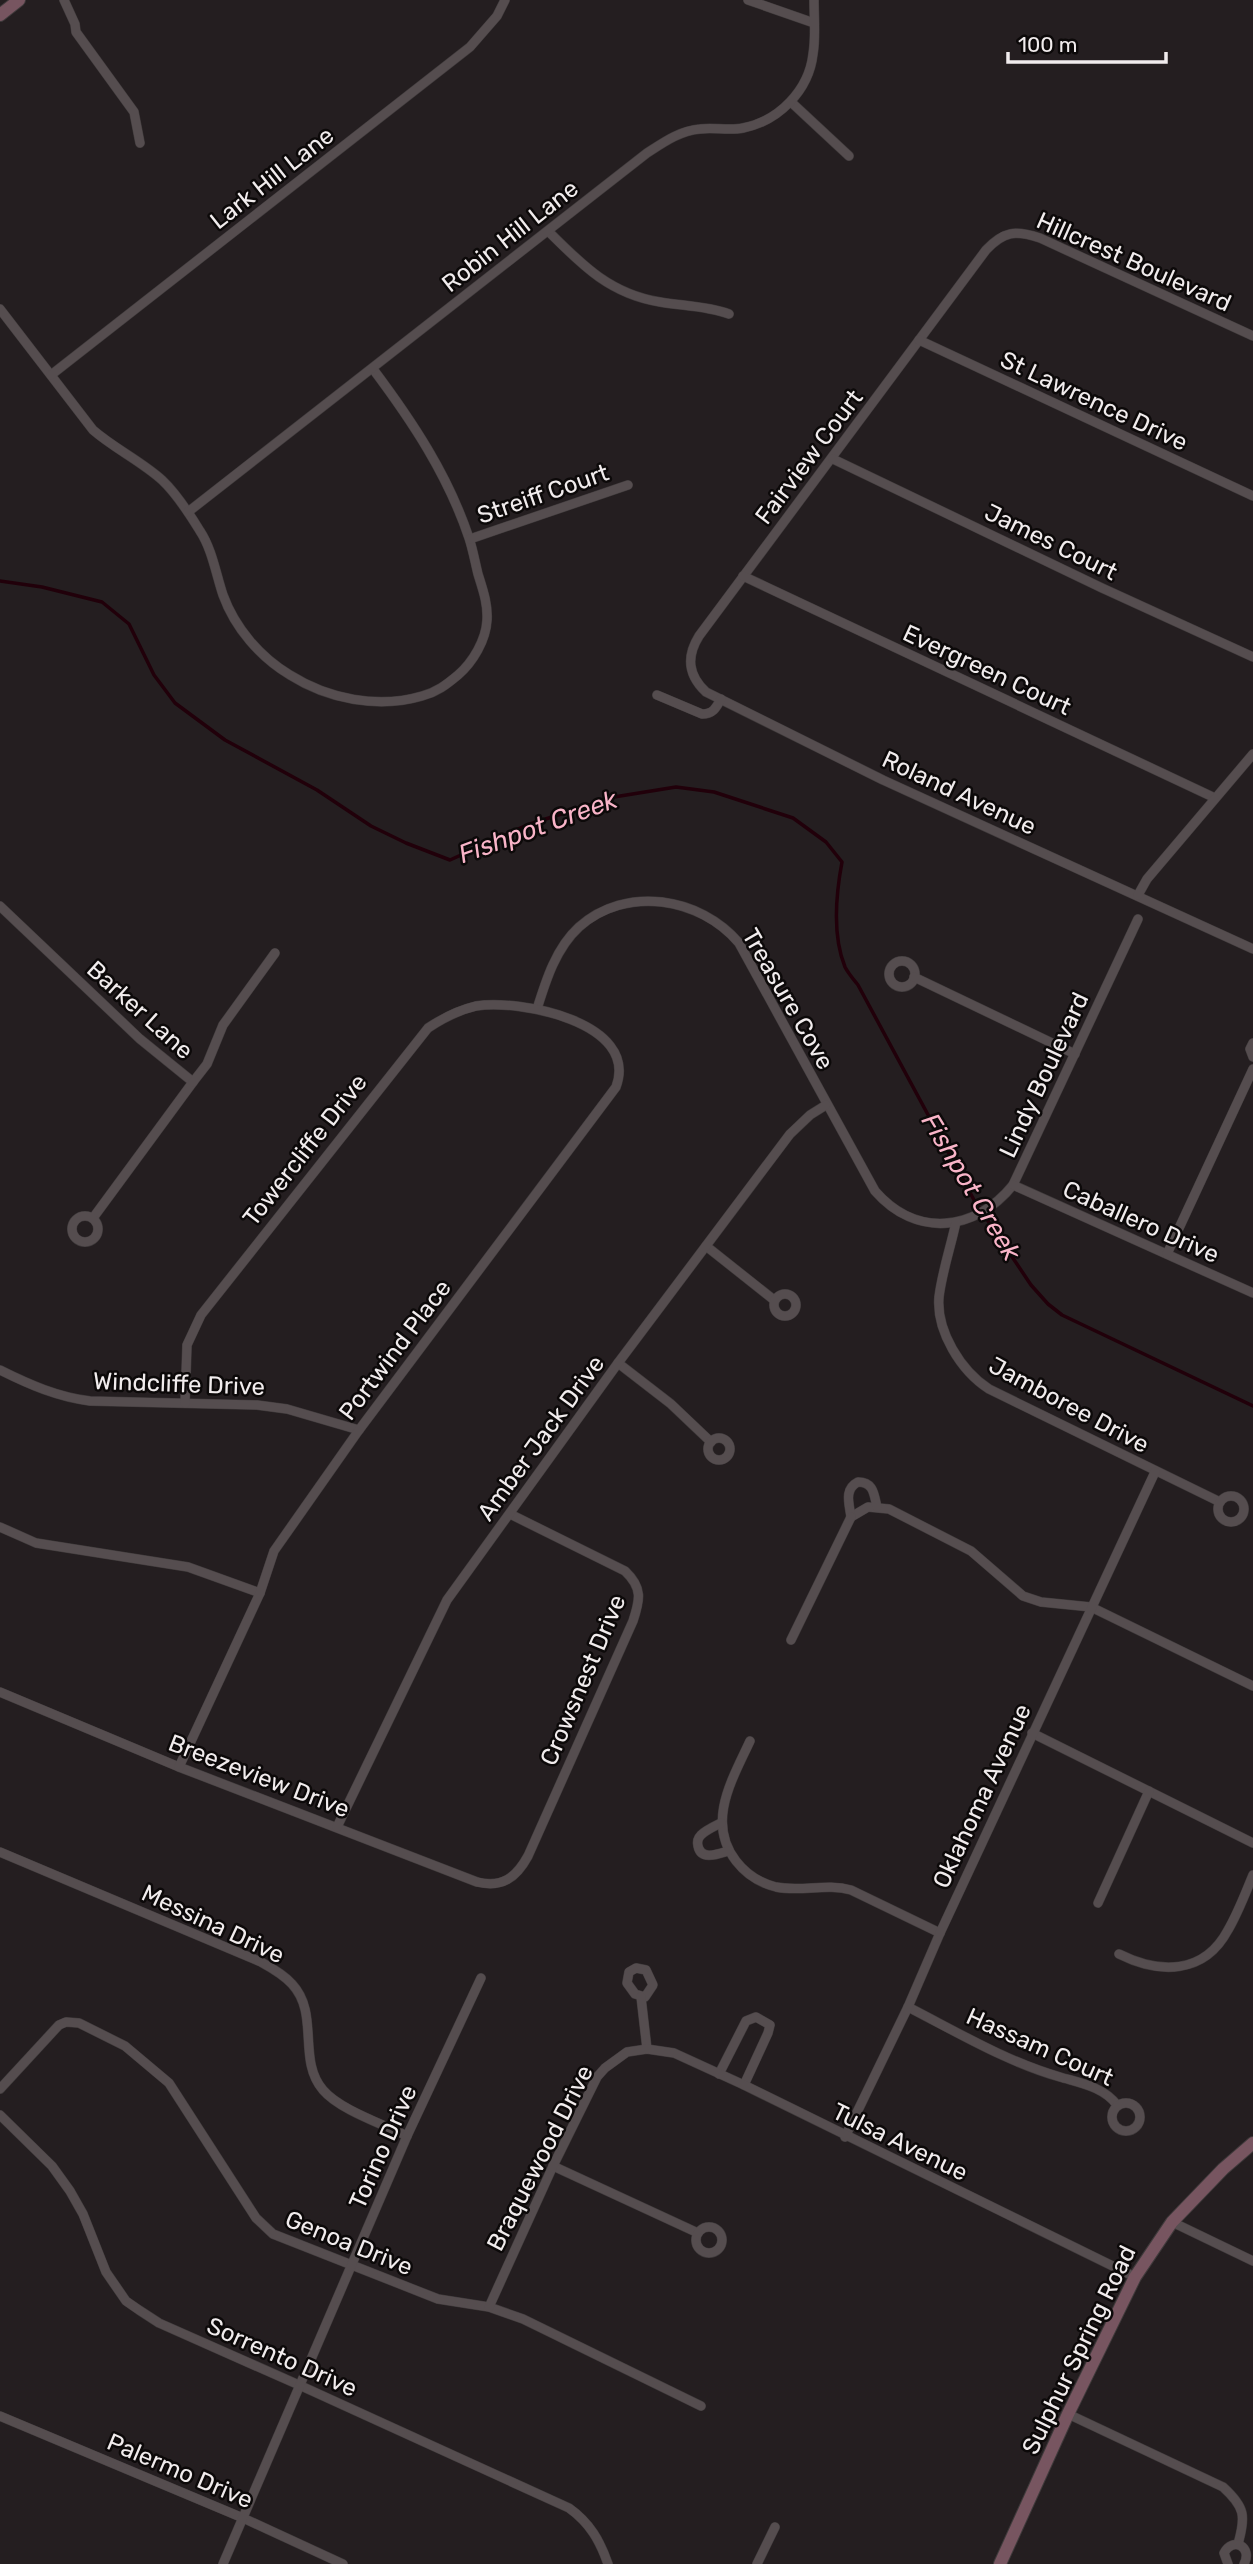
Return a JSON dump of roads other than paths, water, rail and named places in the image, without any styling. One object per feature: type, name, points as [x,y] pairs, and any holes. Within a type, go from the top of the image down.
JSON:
[{"type":"main road","points":[[0,15],[19,0]]},
{"type":"main road","name":"Sulphur Spring Road","points":[[1000,2564],[1068,2414],[1135,2277],[1172,2222],[1223,2169],[1253,2143]]},
{"type":"street","points":[[64,0],[75,24],[76,33],[134,112],[140,143]]},
{"type":"street","name":"Lark Hill Lane","points":[[51,375],[470,47],[489,27],[505,0]]},
{"type":"street","points":[[748,0],[814,23]]},
{"type":"street","name":"Robin Hill Lane","points":[[188,512],[647,153],[671,137],[701,129],[744,128],[765,120],[791,102],[810,70],[814,0]]},
{"type":"street","points":[[791,102],[849,156]]},
{"type":"street","points":[[548,231],[586,270],[606,283],[657,302],[714,309],[729,314]]},
{"type":"street","name":"Hillcrest Boulevard","points":[[998,237],[1016,233],[1040,237],[1253,335]]},
{"type":"street","name":"Fairview Court","points":[[721,699],[699,685],[694,677],[689,657],[699,636],[998,237]]},
{"type":"street","points":[[0,309],[93,430],[112,447],[164,482],[188,512],[203,535],[235,622],[253,644],[281,668],[307,685],[328,694],[355,700],[393,701],[418,698],[436,692],[466,668],[485,636],[486,598],[470,539],[431,453],[418,430],[373,369]]},
{"type":"street","name":"St Lawrence Drive","points":[[919,340],[1253,496]]},
{"type":"street","name":"James Court","points":[[833,459],[1253,657]]},
{"type":"street","name":"Streiff Court","points":[[470,539],[628,485]]},
{"type":"street","name":"Evergreen Court","points":[[743,576],[1215,798]]},
{"type":"street","points":[[657,695],[702,714],[709,714],[721,699]]},
{"type":"street","name":"Roland Avenue","points":[[721,699],[883,780],[1253,949]]},
{"type":"street","points":[[1138,895],[1147,879],[1253,754]]},
{"type":"street","name":"Treasure Cove","points":[[537,1009],[554,962],[578,929],[595,915],[612,907],[647,901],[686,906],[712,919],[739,943],[875,1191],[894,1209],[916,1219]]},
{"type":"street","name":"Barker Lane","points":[[0,906],[140,1039],[193,1082],[93,1218]]},
{"type":"street","name":"Lindy Boulevard","points":[[916,1219],[941,1226],[969,1218],[1004,1196],[1013,1185],[1138,919]]},
{"type":"street","points":[[193,1082],[207,1064],[220,1030],[275,953]]},
{"type":"street","points":[[914,977],[1075,1054]]},
{"type":"street","name":"Towercliffe Drive","points":[[185,1403],[187,1345],[201,1315],[415,1041],[443,1018],[475,1007],[516,1005],[537,1009]]},
{"type":"street","name":"Portwind Place","points":[[179,1767],[260,1593],[274,1551],[359,1430],[615,1087],[618,1066],[608,1045],[592,1030],[571,1018],[537,1009]]},
{"type":"street","points":[[1253,1043],[1250,1049],[1253,1057]]},
{"type":"street","points":[[1167,1254],[1253,1069]]},
{"type":"street","name":"Amber Jack Drive","points":[[337,1827],[440,1612],[618,1363],[790,1134],[810,1115],[826,1105]]},
{"type":"street","name":"Caballero Drive","points":[[1013,1185],[1253,1293]]},
{"type":"street","name":"Jamboree Drive","points":[[956,1222],[939,1298],[947,1337],[953,1350],[980,1384],[1220,1503]]},
{"type":"street","points":[[706,1246],[774,1300]]},
{"type":"street","points":[[618,1363],[671,1404],[711,1442]]},
{"type":"street","name":"Windcliffe Drive","points":[[0,1370],[33,1387],[74,1399],[272,1406],[359,1430]]},
{"type":"street","name":"Oklahoma Avenue","points":[[845,2137],[908,2007],[1032,1733],[1155,1472]]},
{"type":"street","points":[[852,1517],[848,1492],[858,1482],[872,1487],[877,1507]]},
{"type":"street","points":[[791,1640],[852,1517],[868,1507],[877,1507],[889,1509],[971,1551],[1023,1596],[1041,1602],[1091,1608],[1253,1686]]},
{"type":"street","name":"Crowsnest Drive","points":[[507,1881],[517,1874],[528,1856],[633,1621],[640,1594],[638,1586],[625,1571],[510,1514]]},
{"type":"street","points":[[0,1527],[36,1543],[188,1567],[260,1593]]},
{"type":"street","name":"Breezeview Drive","points":[[0,1692],[179,1767],[477,1882],[498,1885],[507,1881]]},
{"type":"street","points":[[1032,1733],[1253,1843]]},
{"type":"street","points":[[750,1741],[723,1802],[721,1823],[728,1851],[742,1869],[756,1879],[774,1886],[795,1889],[841,1887],[940,1933]]},
{"type":"street","points":[[1098,1903],[1149,1791]]},
{"type":"street","points":[[721,1823],[702,1833],[698,1846],[709,1856],[728,1851]]},
{"type":"street","name":"Messina Drive","points":[[0,1852],[273,1969],[292,1984],[303,2004],[308,2020],[310,2066],[325,2092],[335,2101],[407,2137]]},
{"type":"street","points":[[1119,1954],[1137,1963],[1165,1968],[1180,1967],[1206,1956],[1228,1932],[1253,1875]]},
{"type":"street","name":"Torino Drive","points":[[223,2564],[407,2137],[481,1978]]},
{"type":"street","points":[[641,1997],[647,2049]]},
{"type":"street","name":"Hassam Court","points":[[908,2007],[1034,2070],[1090,2086],[1110,2096],[1117,2105]]},
{"type":"street","points":[[719,2074],[746,2021],[756,2017],[770,2025],[744,2085]]},
{"type":"street","name":"Genoa Drive","points":[[0,2089],[59,2025],[66,2022],[79,2023],[125,2046],[169,2083],[265,2228],[273,2234],[438,2299],[489,2308],[523,2319],[701,2406]]},
{"type":"street","name":"Tulsa Avenue","points":[[647,2049],[674,2053],[744,2085],[845,2137],[1135,2277]]},
{"type":"street","name":"Braquewood Drive","points":[[489,2308],[553,2166],[597,2077],[627,2052],[647,2049]]},
{"type":"street","name":"Sorrento Drive","points":[[0,2115],[52,2166],[70,2191],[83,2214],[106,2272],[126,2301],[159,2323],[569,2508],[589,2524],[608,2564]]},
{"type":"street","points":[[553,2166],[698,2233]]},
{"type":"street","points":[[1172,2222],[1253,2261]]},
{"type":"street","points":[[1068,2414],[1223,2487],[1237,2502],[1244,2522],[1238,2544]]},
{"type":"street","name":"Palermo Drive","points":[[0,2416],[243,2518],[343,2564]]},
{"type":"street","points":[[757,2564],[775,2527]]},
{"type":"street","points":[[1227,2564],[1225,2550],[1231,2544],[1238,2544],[1247,2552],[1244,2564]]},
{"type":"waterway","name":"Fishpot Creek","points":[[0,581],[42,587],[102,602],[129,624],[154,675],[175,703],[225,740],[317,790],[371,826],[450,860],[527,825],[614,797],[676,787],[714,792],[793,818],[826,842],[842,862],[838,887],[837,928],[845,967],[858,985],[974,1200],[1031,1285],[1062,1315],[1253,1406]]}]
